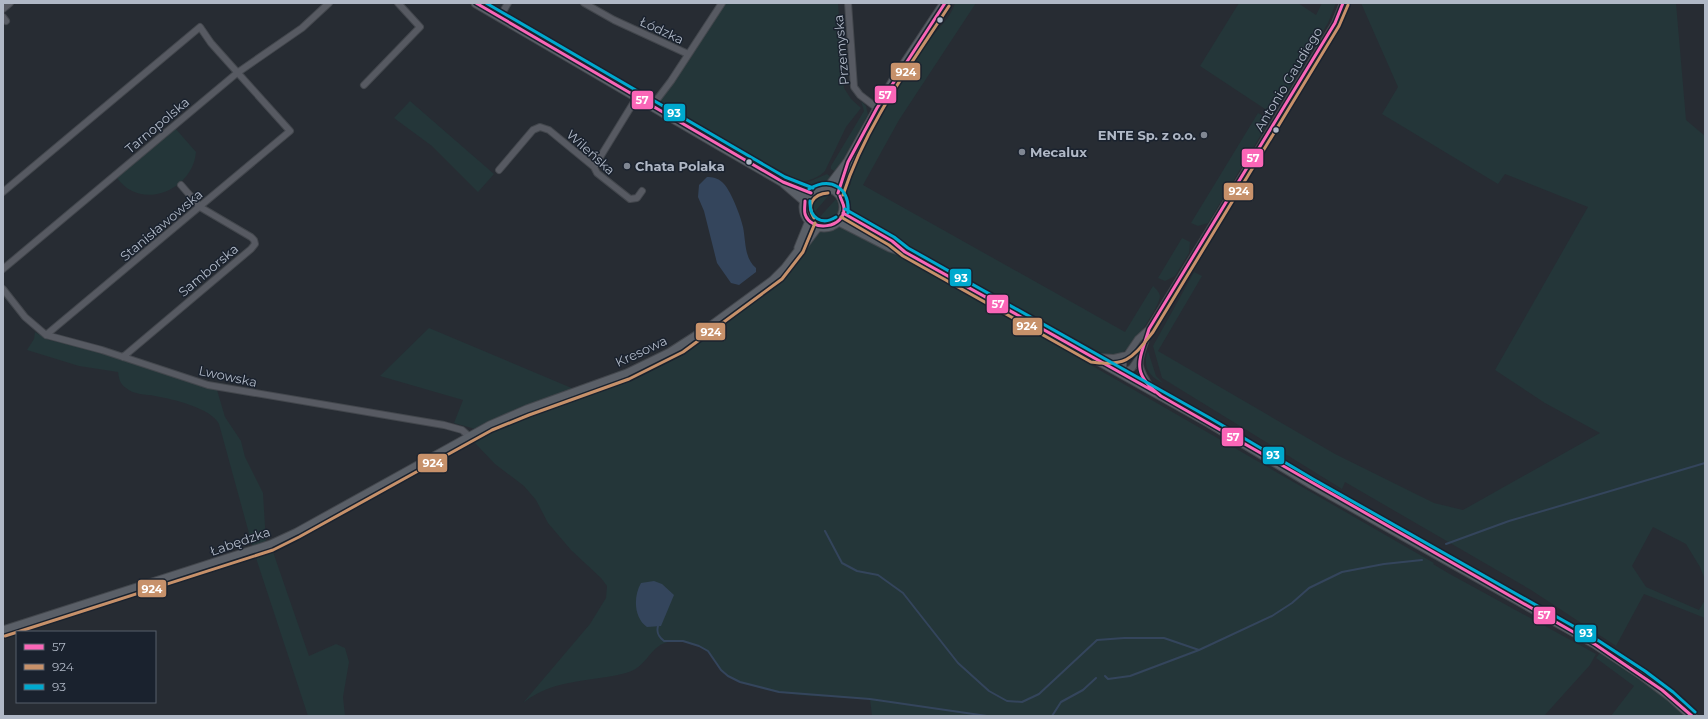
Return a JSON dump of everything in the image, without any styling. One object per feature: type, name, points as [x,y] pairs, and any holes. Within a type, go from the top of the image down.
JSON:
[{"type":"street","points":[[3,9],[10,3]]},
{"type":"street","name":"Tarnopolska","points":[[3,269],[237,73],[302,28],[329,3]]},
{"type":"street","points":[[364,85],[420,27],[398,3]]},
{"type":"street","points":[[476,3],[783,182],[811,193]]},
{"type":"street","points":[[500,17],[508,3]]},
{"type":"street","name":"Łódzka","points":[[584,3],[614,20],[688,54]]},
{"type":"street","points":[[652,106],[671,81],[722,3]]},
{"type":"street","name":"Przemyska","points":[[848,3],[854,85],[860,95],[877,108]]},
{"type":"street","points":[[828,188],[848,162],[877,108],[945,3]]},
{"type":"street","name":"Antonio Gaudiego","points":[[1123,374],[1123,365],[1128,355],[1149,329],[1336,23],[1343,3]]},
{"type":"street","points":[[3,192],[200,27],[211,44],[237,73]]},
{"type":"street","name":"Stanisławowska","points":[[46,335],[290,131],[237,73]]},
{"type":"street","points":[[594,167],[637,97]]},
{"type":"street","name":"Wileńska","points":[[499,170],[533,130],[543,127],[549,130],[594,167],[597,173],[630,199],[637,198],[642,191]]},
{"type":"street","points":[[838,193],[848,162]]},
{"type":"street","points":[[783,182],[806,201]]},
{"type":"street","points":[[181,185],[200,207]]},
{"type":"street","points":[[819,188],[828,188],[838,193],[844,204],[843,213],[839,221],[831,226],[818,226],[810,221],[805,212],[806,201],[811,193],[819,188]]},
{"type":"street","name":"Samborska","points":[[123,356],[253,247],[254,240],[251,237],[200,207]]},
{"type":"street","points":[[843,213],[892,241],[906,252],[1093,356],[1310,483],[1594,643],[1642,675],[1670,696],[1692,716]]},
{"type":"street","name":"Kresowa","points":[[799,249],[810,221]]},
{"type":"street","points":[[839,221],[890,247],[906,252]]},
{"type":"street","name":"Kresowa","points":[[470,437],[510,416],[627,374],[670,354],[773,281],[785,269],[818,226]]},
{"type":"street","name":"Lwowska","points":[[3,289],[25,318],[46,335],[123,356],[208,385],[444,425],[462,430],[470,437]]},
{"type":"street","name":"Antonio Gaudiego","points":[[1123,374],[1132,368],[1139,358],[1149,329]]},
{"type":"street","points":[[1093,356],[1114,358],[1128,355]]},
{"type":"street","points":[[1139,358],[1141,373],[1153,391]]},
{"type":"street","name":"Łabędzka","points":[[3,631],[271,545],[297,533],[470,437]]},
{"type":"shaded area","points":[[725,3],[838,3],[844,88],[851,99],[861,108],[846,127],[825,171],[817,177],[807,181],[800,181],[721,139],[659,100]]},
{"type":"shaded area","points":[[955,3],[976,3],[899,120],[863,185],[1125,332],[1153,286],[1158,291],[1160,296],[1159,301],[1151,317],[1139,335],[1127,349],[1121,353],[1105,355],[853,216],[848,210],[844,186],[849,186],[851,184],[846,178],[862,146],[879,114],[907,69],[922,48],[948,17]]},
{"type":"shaded area","points":[[1239,3],[1298,3],[1316,15],[1322,3],[1336,3],[1328,23],[1275,111],[1270,112],[1265,109],[1200,66]]},
{"type":"shaded area","points":[[1361,3],[1676,3],[1686,120],[1705,136],[1705,580],[1700,567],[1686,544],[1653,527],[1632,566],[1646,587],[1699,610],[1705,600],[1705,618],[1644,594],[1616,646],[1531,590],[1345,482],[1342,489],[1162,378],[1153,346],[1194,272],[1202,276],[1158,351],[1335,454],[1434,503],[1463,510],[1600,433],[1545,403],[1495,370],[1588,207],[1505,174],[1498,184],[1382,114],[1398,87]]},
{"type":"shaded area","points":[[410,101],[494,174],[478,192],[432,146],[394,118]]},
{"type":"shaded area","points":[[861,101],[866,106],[868,115],[836,172],[831,169],[831,166],[864,111]]},
{"type":"shaded area","points":[[1258,113],[1265,117],[1268,123],[1208,223],[1198,226],[1191,223]]},
{"type":"shaded area","points":[[175,128],[196,152],[193,165],[186,177],[176,186],[164,192],[152,195],[139,194],[127,188],[117,178]]},
{"type":"shaded area","points":[[827,174],[832,178],[826,183],[815,187],[803,186],[806,183]]},
{"type":"shaded area","points":[[824,193],[830,194],[812,215],[810,211],[810,204],[814,198]]},
{"type":"shaded area","points":[[836,199],[838,209],[835,217],[827,222],[817,220]]},
{"type":"shaded area","points":[[834,227],[849,228],[992,308],[1434,563],[1433,564],[1448,573],[1596,654],[1590,665],[1544,716],[872,716],[870,699],[798,695],[763,689],[746,684],[725,674],[710,654],[698,646],[673,641],[664,643],[658,647],[643,663],[629,672],[561,685],[535,695],[523,703],[590,624],[606,598],[607,586],[601,578],[571,550],[548,523],[536,500],[524,486],[495,464],[473,441],[502,427],[600,391],[661,366],[715,331],[770,288],[819,232]]},
{"type":"shaded area","points":[[1182,238],[1190,242],[1189,253],[1175,276],[1165,281],[1158,278]]},
{"type":"shaded area","points":[[429,328],[574,389],[475,429],[454,423],[463,400],[380,376]]},
{"type":"shaded area","points":[[35,332],[49,340],[97,351],[217,390],[225,417],[241,441],[245,457],[263,493],[266,543],[253,548],[219,424],[215,418],[191,405],[163,397],[136,393],[129,390],[121,383],[118,372],[79,366],[27,350],[34,339]]},
{"type":"shaded area","points":[[1148,351],[1156,376],[1163,383],[1154,378],[1146,366],[1146,356]]},
{"type":"shaded area","points":[[272,549],[309,656],[336,644],[345,648],[349,662],[343,697],[345,716],[308,716],[255,555]]},
{"type":"shaded area","points":[[1600,653],[1692,716],[1611,716],[1634,686],[1596,658]]},
{"type":"water","points":[[707,177],[722,182],[735,203],[742,222],[747,254],[752,264],[756,268],[756,272],[739,285],[731,283],[717,263],[704,211],[698,197],[699,185]]},
{"type":"water","points":[[654,581],[662,584],[674,595],[661,626],[647,627],[639,618],[636,601],[638,589],[641,583]]},
{"type":"waterway","points":[[1446,544],[1509,521],[1705,463]]},
{"type":"waterway","points":[[825,531],[842,563],[857,571],[878,575],[903,593],[958,663],[989,691],[1007,701],[1022,702],[1039,694],[1097,640],[1164,638],[1199,650]]},
{"type":"waterway","points":[[1105,676],[1108,679],[1130,676],[1199,650],[1272,616],[1292,603],[1309,588],[1342,572],[1384,564],[1422,560]]},
{"type":"waterway","points":[[658,626],[658,635],[664,641],[683,641],[699,646],[708,651],[721,670],[728,676],[740,682],[779,692],[870,699],[987,716]]},
{"type":"waterway","points":[[1052,716],[1061,702],[1083,690],[1096,678]]},
{"type":"transit line","name":"57","points":[[476,3],[783,182],[811,193]]},
{"type":"transit line","name":"93","points":[[486,3],[785,177],[813,188]]},
{"type":"transit line","name":"57","points":[[838,193],[848,162],[877,108],[945,3]]},
{"type":"transit line","name":"57","points":[[1343,3],[1335,23],[1149,329],[1140,357],[1141,372],[1144,380],[1161,396],[1596,645],[1662,690],[1692,716]]},
{"type":"transit line","name":"924","points":[[841,217],[889,245],[903,256],[1091,362],[1121,362],[1134,354],[1153,332],[1339,26],[1348,5]]},
{"type":"transit line","name":"924","points":[[843,195],[863,145],[876,121],[904,74],[949,6]]},
{"type":"transit line","name":"93","points":[[809,189],[817,185],[825,184],[832,184],[838,187],[846,197],[848,213]]},
{"type":"transit line","name":"924","points":[[814,218],[811,209],[812,201],[818,196],[828,193]]},
{"type":"transit line","name":"57","points":[[805,201],[805,214],[808,220],[820,226],[827,226],[834,224],[843,215],[844,206],[840,196]]},
{"type":"transit line","name":"93","points":[[810,201],[810,207],[817,219],[826,221],[836,217]]},
{"type":"transit line","name":"93","points":[[845,209],[894,237],[908,248],[1210,418],[1313,479],[1596,639],[1645,671],[1673,692],[1695,712]]},
{"type":"transit line","name":"57","points":[[843,213],[892,241],[905,252],[1155,392]]},
{"type":"transit line","name":"924","points":[[21,631],[273,550],[492,430],[629,379],[683,352],[782,279],[803,252],[815,223]]},
{"type":"transit line","name":"924","points":[[5,636],[16,632]]},
{"type":"place","name":"ENTE Sp. z o.o.","points":[[1204,135]]},
{"type":"place","name":"Mecalux","points":[[1022,152]]},
{"type":"place","name":"Chata Polaka","points":[[627,166]]}]
